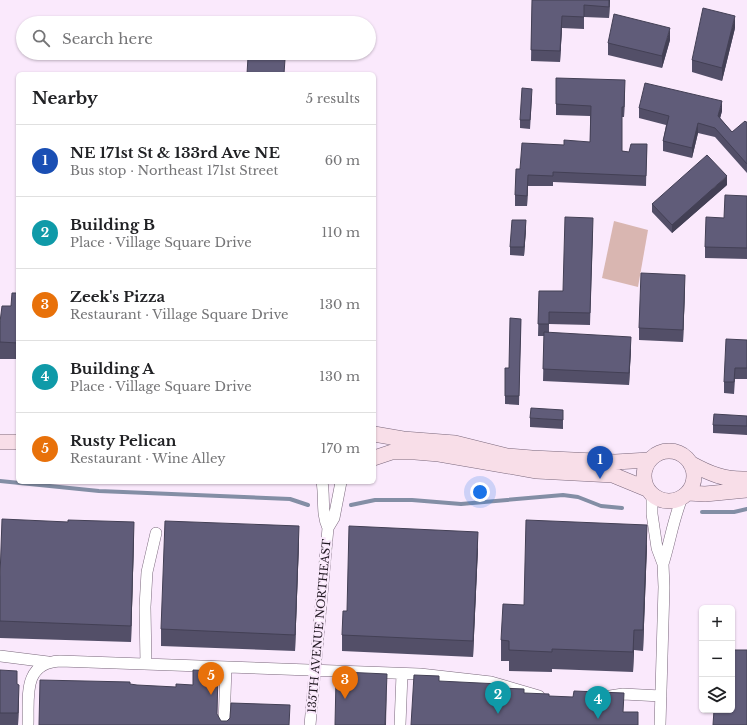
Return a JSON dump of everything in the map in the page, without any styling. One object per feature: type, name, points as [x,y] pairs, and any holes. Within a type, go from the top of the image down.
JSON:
[{"type":"main road","points":[[376,434],[404,439],[455,442],[506,456],[615,462],[649,460]]},
{"type":"main road","points":[[0,442],[16,442]]},
{"type":"main road","points":[[650,492],[643,474],[649,460],[655,454],[670,451],[682,455],[690,463],[707,473],[723,479],[747,479]]},
{"type":"main road","points":[[376,457],[392,452],[439,454],[538,471],[613,475],[667,501],[685,495],[747,490]]},
{"type":"main road","points":[[685,495],[694,478],[690,463]]},
{"type":"street","name":"135TH AVENUE NORTHEAST","points":[[322,484],[324,496],[323,518],[328,528]]},
{"type":"street","name":"135TH AVENUE NORTHEAST","points":[[310,725],[328,528],[334,518],[341,484]]},
{"type":"street","points":[[650,492],[658,548],[663,564],[664,619],[660,725]]},
{"type":"street","points":[[663,564],[669,546],[670,534],[676,513],[685,495]]},
{"type":"street","points":[[146,664],[145,600],[148,572],[156,533]]},
{"type":"street","points":[[0,656],[48,662],[314,670],[460,677],[491,682],[526,693],[550,698]]},
{"type":"street","points":[[28,725],[31,678],[35,671],[48,662]]},
{"type":"street","points":[[224,725],[226,667]]},
{"type":"street","points":[[400,725],[402,674]]},
{"type":"street","points":[[601,697],[623,694],[661,696]]},
{"type":"shaded area","points":[[614,221],[648,230],[638,287],[602,278]]},
{"type":"building","points":[[532,0],[609,0],[609,7],[584,5],[584,17],[562,16],[560,51],[531,50]]},
{"type":"building","points":[[703,8],[735,16],[722,68],[692,60]]},
{"type":"building","points":[[614,14],[670,28],[662,56],[608,43]]},
{"type":"building","points":[[248,60],[285,60],[284,72],[247,72]]},
{"type":"building","points":[[556,78],[625,80],[624,107],[622,107],[622,151],[629,152],[631,144],[647,144],[646,176],[553,172],[553,176],[528,175],[527,196],[515,195],[516,169],[520,169],[522,143],[564,145],[564,140],[590,142],[591,106],[556,104]]},
{"type":"building","points":[[645,83],[722,101],[718,116],[732,132],[745,121],[747,122],[747,164],[715,128],[698,123],[692,148],[663,141],[669,116],[639,108]]},
{"type":"building","points":[[522,88],[532,89],[530,120],[520,120]]},
{"type":"building","points":[[707,155],[727,176],[672,225],[652,204]]},
{"type":"building","points":[[725,195],[747,196],[747,248],[705,247],[706,217],[724,218]]},
{"type":"building","points":[[565,217],[593,218],[590,313],[549,312],[549,324],[538,324],[539,291],[563,291]]},
{"type":"building","points":[[512,220],[526,220],[524,247],[510,247]]},
{"type":"building","points":[[641,273],[685,275],[683,330],[639,328]]},
{"type":"building","points":[[12,293],[16,293],[16,343],[0,342],[2,306],[11,306]]},
{"type":"building","points":[[510,318],[521,319],[519,396],[505,396],[505,368],[509,368]]},
{"type":"building","points":[[544,332],[631,337],[629,373],[543,369]]},
{"type":"building","points":[[726,339],[747,340],[747,368],[735,368],[734,382],[724,382]]},
{"type":"building","points":[[531,408],[563,410],[563,420],[530,418]]},
{"type":"building","points":[[714,414],[747,416],[747,426],[713,425]]},
{"type":"building","points":[[2,519],[68,522],[68,520],[134,522],[131,626],[0,621]]},
{"type":"building","points":[[526,520],[647,525],[643,630],[634,630],[633,652],[552,649],[552,652],[509,650],[509,641],[501,640],[503,604],[524,605]]},
{"type":"building","points":[[165,521],[299,526],[295,635],[161,629]]},
{"type":"building","points":[[349,526],[478,532],[473,641],[342,635],[343,611],[347,611]]},
{"type":"building","points":[[735,650],[747,650],[747,725],[713,725],[714,713],[735,713]]},
{"type":"building","points":[[0,670],[17,671],[17,684],[19,685],[18,713],[0,713]]},
{"type":"building","points":[[193,670],[218,671],[217,714],[221,721],[227,721],[230,718],[231,703],[290,705],[289,725],[39,725],[40,680],[130,682],[130,684],[137,685],[176,687],[176,684],[193,685]]},
{"type":"building","points":[[343,672],[387,674],[385,725],[335,725],[336,679]]},
{"type":"building","points":[[414,675],[439,676],[439,681],[500,684],[500,688],[524,689],[524,693],[549,694],[549,696],[573,697],[574,691],[624,693],[623,712],[638,712],[638,725],[411,725]]},
{"type":"waterway","points":[[0,481],[16,483]]},
{"type":"waterway","points":[[30,484],[99,491],[290,499],[308,505]]},
{"type":"waterway","points":[[351,505],[375,500],[412,500],[461,504],[563,495],[578,497],[601,506],[622,508]]},
{"type":"waterway","points":[[702,512],[734,512],[747,509]]},
{"type":"place","name":"NE 171st St & 133rd Ave NE","points":[[600,479]]},
{"type":"place","name":"Rusty Pelican","points":[[211,695]]},
{"type":"place","name":"Zeek's Pizza","points":[[345,699]]},
{"type":"place","name":"Building B","points":[[498,714]]},
{"type":"place","name":"Building A","points":[[598,719]]}]
